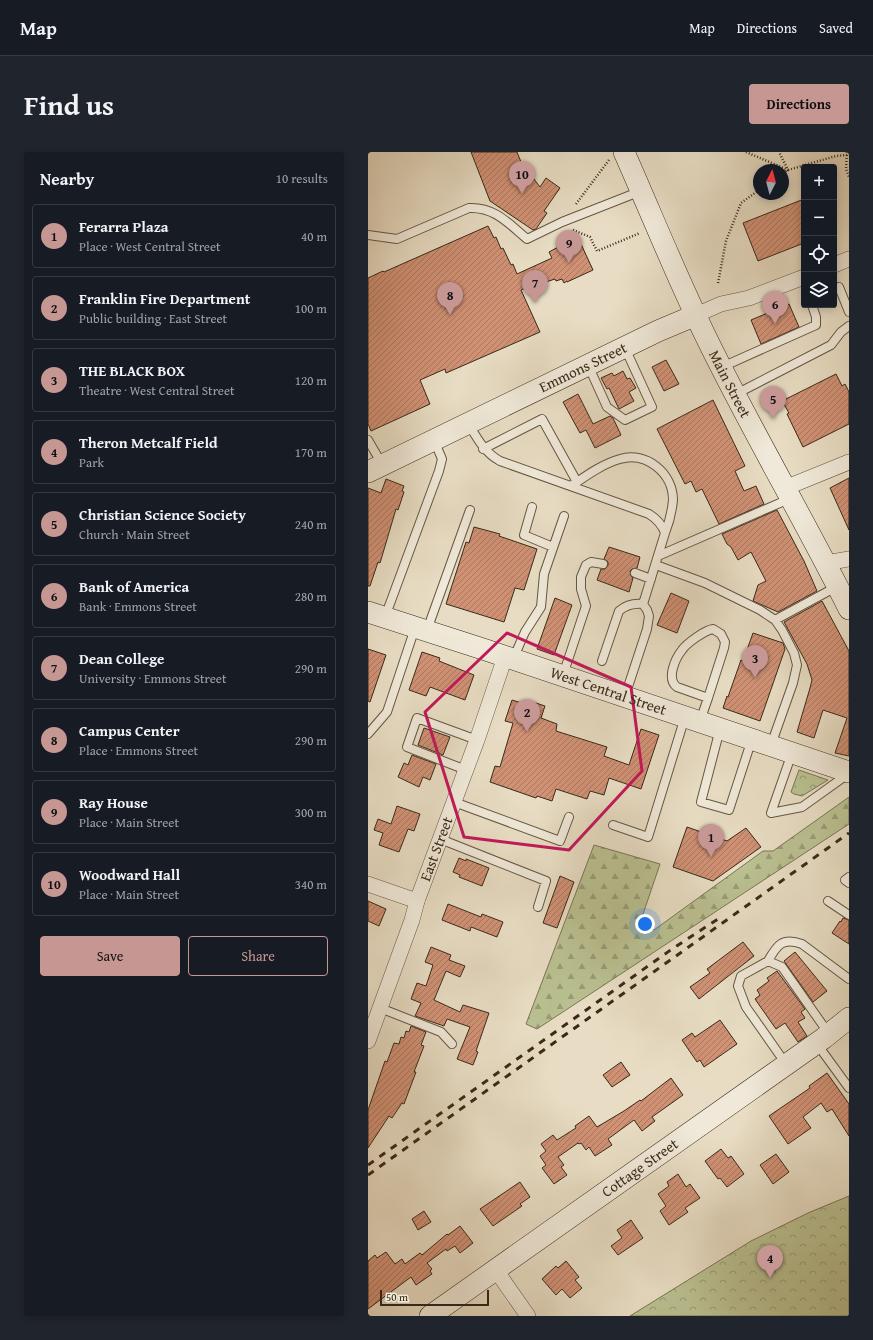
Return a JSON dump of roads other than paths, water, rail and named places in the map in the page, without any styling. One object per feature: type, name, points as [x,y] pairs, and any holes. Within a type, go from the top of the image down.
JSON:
[{"type":"main road","name":"Main Street","points":[[619,154],[641,191],[682,286],[735,394],[826,563],[849,609]]},
{"type":"main road","name":"Emmons Street","points":[[375,468],[625,347],[696,315]]},
{"type":"main road","name":"West Central Street","points":[[377,615],[721,728],[849,773]]},
{"type":"main road","name":"Cottage Street","points":[[430,1316],[823,1039],[849,1018]]},
{"type":"street","points":[[837,264],[849,259]]},
{"type":"street","name":"Emmons Street","points":[[696,315],[721,304],[749,298],[801,281]]},
{"type":"street","points":[[788,493],[849,462]]},
{"type":"street","points":[[826,563],[849,559]]},
{"type":"street","name":"East Street","points":[[368,1041],[412,920],[417,901],[509,658]]},
{"type":"street","points":[[368,884],[417,901]]},
{"type":"street","points":[[495,1269],[528,1316]]},
{"type":"lane","points":[[368,235],[397,239],[469,208],[479,208],[497,214],[527,239],[562,222],[641,191]]},
{"type":"lane","points":[[839,287],[849,312]]},
{"type":"lane","points":[[722,367],[816,325],[816,317],[813,308]]},
{"type":"lane","points":[[735,394],[831,345],[841,332],[849,326]]},
{"type":"lane","points":[[588,365],[607,407],[625,420],[652,407],[625,347]]},
{"type":"lane","points":[[484,449],[542,419],[574,484]]},
{"type":"lane","points":[[468,423],[488,454],[500,461],[574,484],[649,514],[659,521],[665,533]]},
{"type":"lane","points":[[368,440],[375,468]]},
{"type":"lane","points":[[377,615],[439,471],[442,459],[434,440]]},
{"type":"lane","points":[[574,484],[603,466],[620,459],[636,458],[652,463],[665,475],[672,494],[671,512],[643,604]]},
{"type":"lane","points":[[658,556],[788,493]]},
{"type":"lane","points":[[532,508],[524,535],[553,547]]},
{"type":"lane","points":[[368,734],[387,712],[470,510]]},
{"type":"lane","points":[[509,658],[541,607],[544,574],[564,516]]},
{"type":"lane","points":[[563,676],[586,606],[580,582],[583,572],[586,565],[591,562],[603,564]]},
{"type":"lane","points":[[656,565],[720,590],[760,610],[775,620],[794,653],[797,665],[793,683],[761,742],[729,810],[701,802],[721,728]]},
{"type":"lane","points":[[635,573],[651,579]]},
{"type":"lane","points":[[775,620],[838,586]]},
{"type":"lane","points":[[602,661],[619,612],[625,607],[635,603],[643,604],[649,616],[647,629],[625,696]]},
{"type":"lane","points":[[613,825],[648,838],[692,719],[708,698],[724,648],[725,642],[721,634],[713,630],[704,632],[683,648],[676,660],[671,677],[677,687],[708,698]]},
{"type":"lane","points":[[466,770],[408,747],[417,718],[477,740]]},
{"type":"lane","points":[[792,752],[771,813],[802,807],[849,773]]},
{"type":"lane","points":[[454,802],[560,841],[569,817]]},
{"type":"lane","points":[[440,839],[546,881],[538,907]]},
{"type":"lane","points":[[849,877],[845,880],[849,883]]},
{"type":"lane","points":[[828,901],[849,915]]},
{"type":"lane","points":[[786,1065],[746,1007],[738,986],[741,976],[768,961],[782,942],[792,940],[802,944],[849,979]]},
{"type":"lane","points":[[768,961],[782,967],[849,1088]]},
{"type":"lane","points":[[380,1008],[442,1032],[452,1044]]},
{"type":"railway","points":[[368,1175],[849,833]]},
{"type":"railway","points":[[368,1165],[672,949],[721,917]]},
{"type":"place","name":"Woodward Hall","points":[[522,194]]},
{"type":"place","name":"Ray House","points":[[569,263]]},
{"type":"place","name":"Dean College","points":[[535,303]]},
{"type":"place","name":"Campus Center","points":[[450,315]]},
{"type":"place","name":"Bank of America","points":[[775,324]]},
{"type":"place","name":"Christian Science Society","points":[[773,419]]},
{"type":"place","name":"THE BLACK BOX","points":[[755,678]]},
{"type":"place","name":"Franklin Fire Department","points":[[527,732]]},
{"type":"place","name":"Ferarra Plaza","points":[[711,857]]},
{"type":"place","name":"Theron Metcalf Field","points":[[770,1278]]}]
